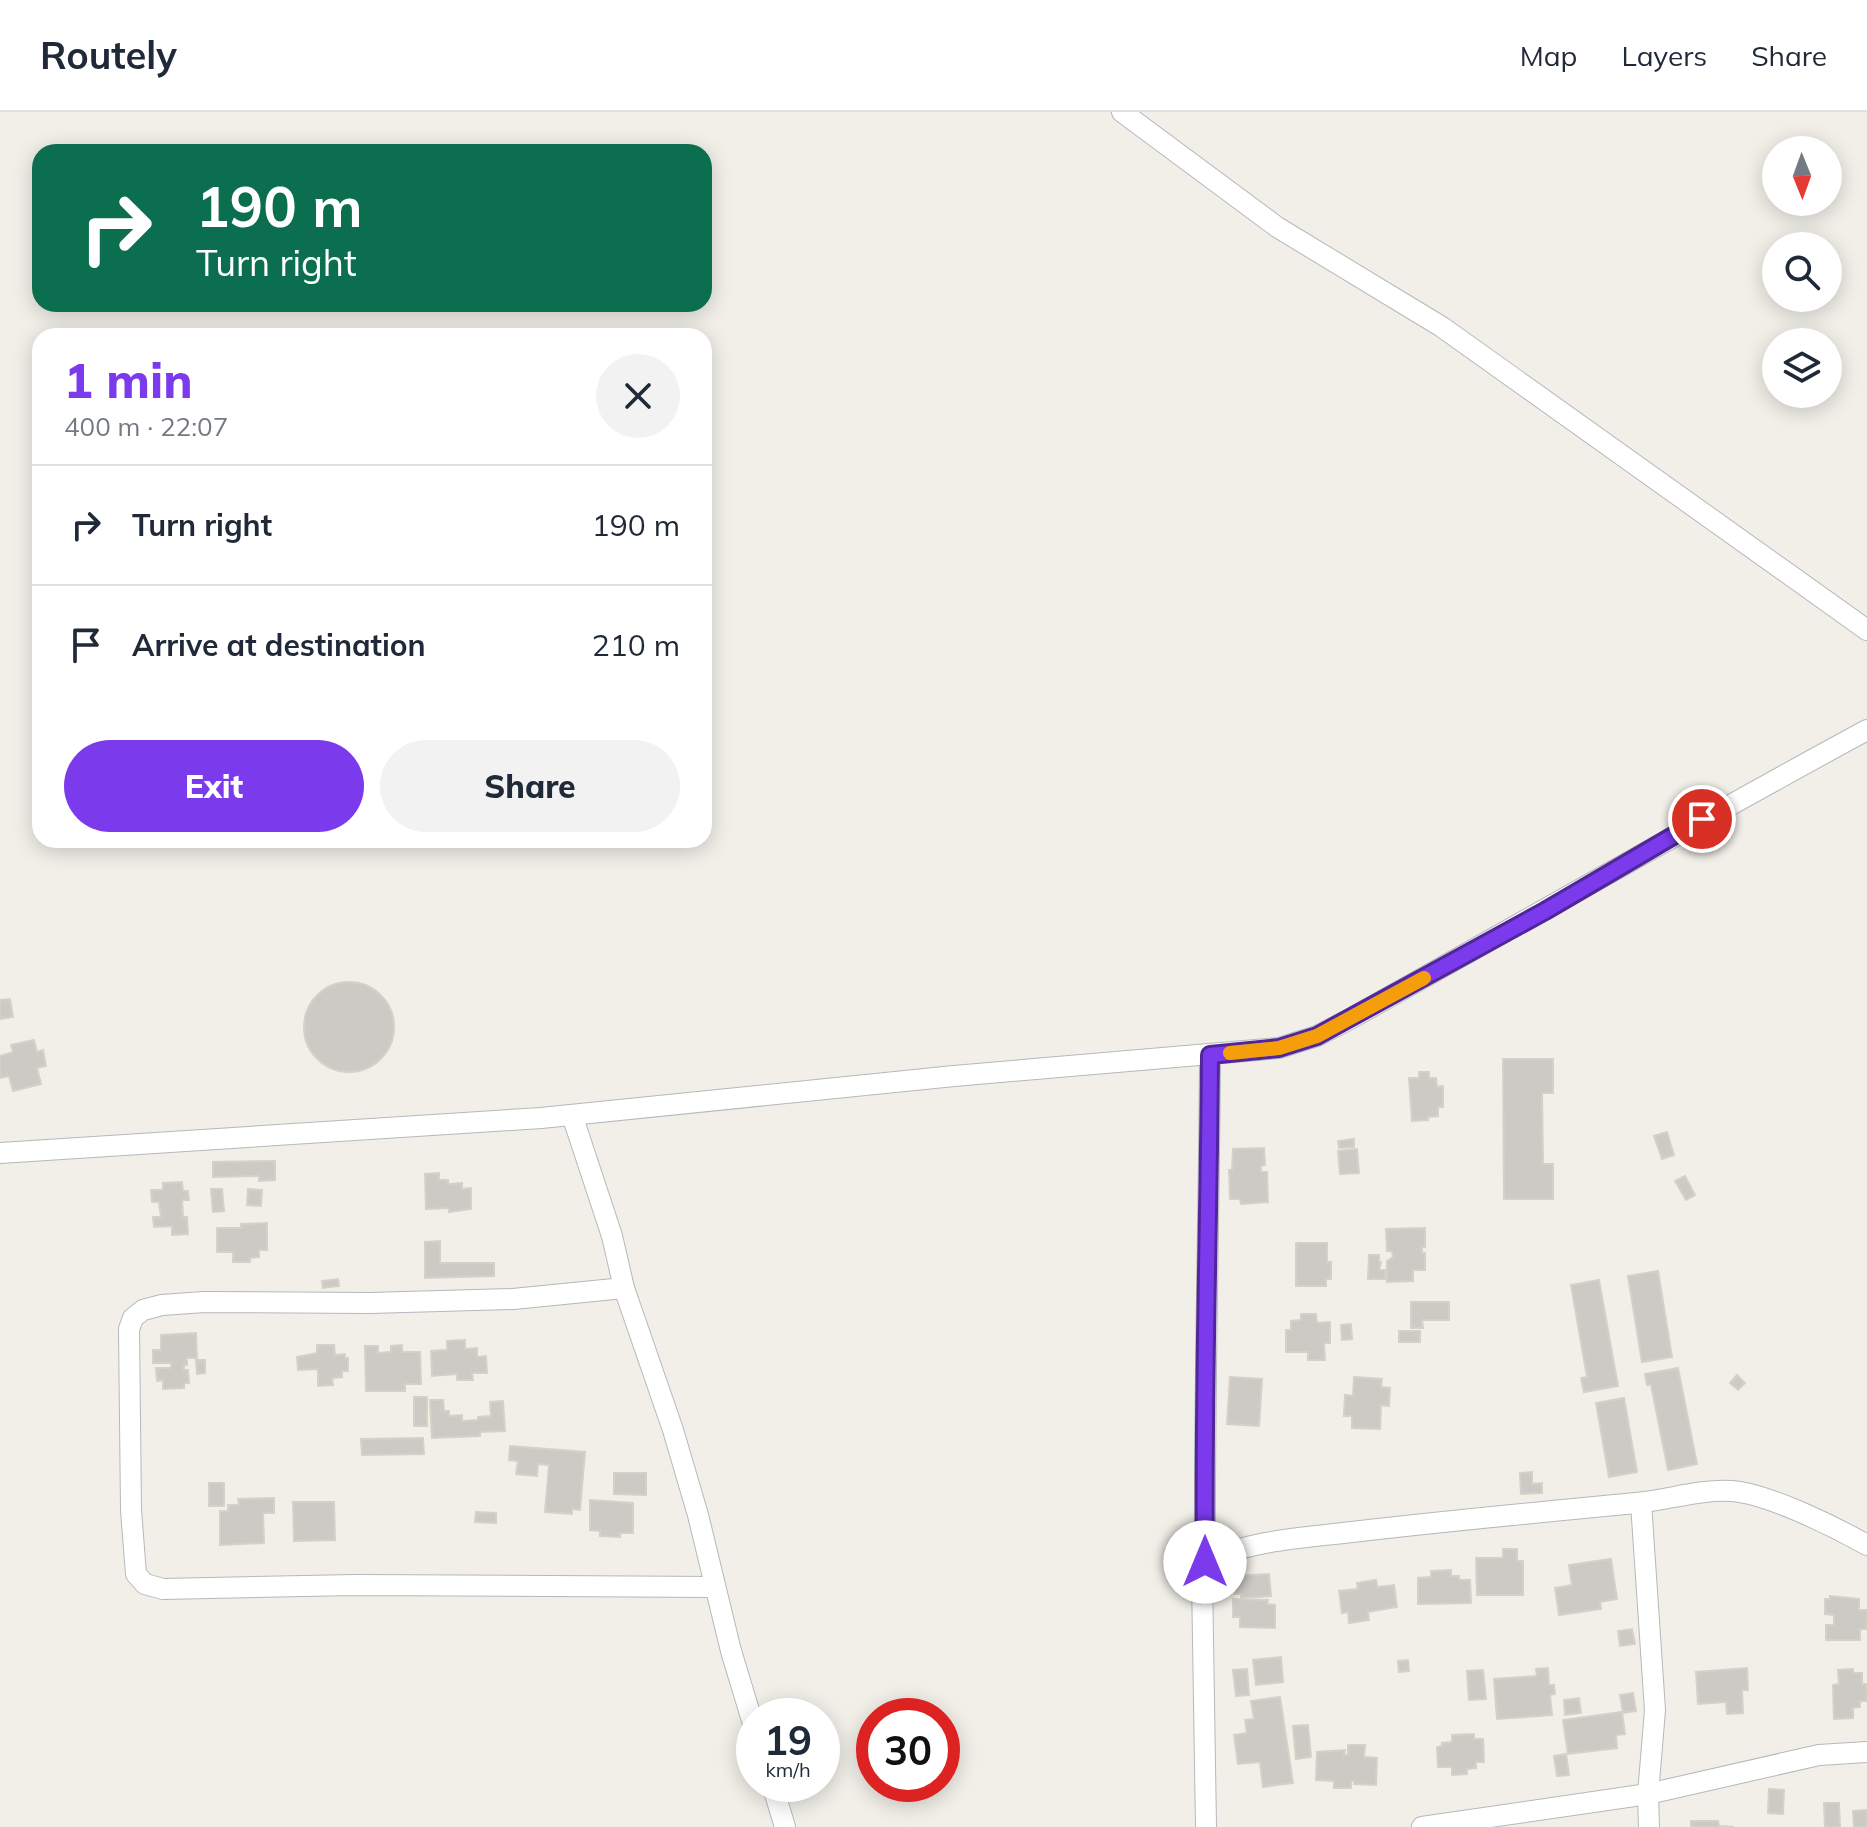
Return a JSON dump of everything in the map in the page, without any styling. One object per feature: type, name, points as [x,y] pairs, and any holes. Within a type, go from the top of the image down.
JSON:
[{"type":"street","points":[[1122,112],[1277,227],[1442,327],[1867,630]]},
{"type":"street","points":[[0,1153],[572,1115],[954,1076],[1279,1048],[1317,1036],[1545,911],[1702,819],[1867,730]]},
{"type":"street","points":[[1206,1827],[1202,1577],[1205,1562],[1204,1347],[1210,1055]]},
{"type":"street","points":[[572,1115],[612,1236],[624,1288],[673,1430],[746,1698]]},
{"type":"street","points":[[624,1288],[513,1299],[370,1303],[204,1302],[162,1305],[143,1310],[133,1318],[129,1329],[131,1510],[136,1574],[145,1584],[163,1589],[355,1585],[714,1587]]},
{"type":"street","points":[[1205,1562],[1226,1551],[1267,1543],[1496,1515],[1641,1503],[1705,1492],[1734,1491],[1789,1507],[1867,1545]]},
{"type":"street","points":[[1641,1503],[1655,1710],[1648,1794],[1649,1827]]},
{"type":"street","points":[[1422,1827],[1648,1794],[1819,1755],[1867,1752]]},
{"type":"street","points":[[777,1802],[785,1827]]},
{"type":"building","points":[[349,982],[366,985],[381,995],[391,1010],[394,1027],[391,1044],[381,1059],[366,1069],[349,1072],[332,1069],[317,1059],[307,1044],[304,1027],[307,1010],[317,995],[332,985]]},
{"type":"building","points":[[10,999],[13,1017],[0,1019],[0,1000]]},
{"type":"building","points":[[34,1040],[37,1052],[43,1050],[46,1066],[37,1068],[41,1084],[13,1091],[9,1076],[0,1078],[0,1056],[13,1052],[11,1045]]},
{"type":"building","points":[[1503,1059],[1553,1059],[1553,1093],[1542,1093],[1543,1164],[1553,1164],[1553,1199],[1504,1199]]},
{"type":"building","points":[[1419,1072],[1429,1072],[1429,1078],[1436,1078],[1437,1087],[1443,1086],[1443,1107],[1438,1107],[1438,1116],[1412,1121],[1409,1078],[1419,1078]]},
{"type":"building","points":[[1667,1132],[1674,1155],[1662,1159],[1654,1136]]},
{"type":"building","points":[[1354,1139],[1354,1147],[1339,1148],[1338,1141]]},
{"type":"building","points":[[1264,1148],[1265,1165],[1261,1166],[1261,1172],[1267,1172],[1268,1202],[1241,1204],[1240,1199],[1230,1199],[1229,1170],[1232,1170],[1233,1149]]},
{"type":"building","points":[[1357,1149],[1359,1173],[1340,1174],[1338,1151]]},
{"type":"building","points":[[275,1161],[275,1180],[259,1181],[259,1176],[213,1177],[213,1162]]},
{"type":"building","points":[[439,1173],[439,1180],[448,1180],[448,1184],[462,1183],[462,1189],[471,1188],[471,1209],[449,1212],[449,1208],[426,1209],[425,1174]]},
{"type":"building","points":[[1685,1176],[1695,1195],[1686,1200],[1675,1181]]},
{"type":"building","points":[[182,1182],[183,1191],[188,1191],[189,1200],[182,1200],[188,1234],[172,1235],[172,1226],[154,1227],[153,1217],[161,1217],[159,1202],[152,1202],[151,1190],[163,1190],[163,1183]]},
{"type":"building","points":[[211,1189],[222,1189],[224,1211],[213,1212]]},
{"type":"building","points":[[248,1189],[262,1190],[261,1206],[247,1205]]},
{"type":"building","points":[[267,1223],[267,1250],[259,1250],[259,1257],[250,1258],[250,1262],[233,1262],[233,1252],[217,1252],[217,1228]]},
{"type":"building","points":[[1425,1228],[1422,1253],[1425,1253],[1425,1270],[1413,1270],[1413,1281],[1387,1282],[1387,1261],[1393,1257],[1392,1251],[1387,1251],[1386,1229]]},
{"type":"building","points":[[440,1241],[440,1263],[494,1263],[494,1276],[425,1278],[425,1242]]},
{"type":"building","points":[[1296,1243],[1327,1243],[1331,1279],[1326,1279],[1326,1286],[1296,1286]]},
{"type":"building","points":[[1369,1255],[1379,1255],[1379,1270],[1385,1270],[1385,1279],[1368,1279]]},
{"type":"building","points":[[1658,1271],[1672,1357],[1642,1362],[1628,1276]]},
{"type":"building","points":[[338,1279],[339,1286],[323,1288],[322,1281]]},
{"type":"building","points":[[1599,1280],[1618,1386],[1584,1392],[1581,1378],[1587,1377],[1571,1285]]},
{"type":"building","points":[[1411,1302],[1449,1302],[1449,1320],[1422,1320],[1423,1328],[1411,1328]]},
{"type":"building","points":[[1301,1314],[1316,1314],[1317,1323],[1330,1322],[1330,1343],[1324,1343],[1325,1360],[1308,1360],[1308,1352],[1286,1352],[1286,1330],[1291,1330],[1291,1321],[1301,1320]]},
{"type":"building","points":[[1351,1324],[1352,1339],[1342,1340],[1341,1325]]},
{"type":"building","points":[[1399,1331],[1420,1331],[1420,1342],[1399,1342]]},
{"type":"building","points":[[196,1333],[197,1358],[187,1358],[187,1365],[184,1365],[184,1370],[188,1370],[189,1383],[184,1383],[184,1388],[163,1389],[163,1380],[157,1381],[156,1368],[171,1368],[171,1363],[153,1363],[153,1350],[161,1350],[161,1335]]},
{"type":"building","points":[[465,1340],[465,1349],[477,1348],[477,1357],[486,1356],[487,1373],[472,1373],[473,1380],[457,1380],[457,1374],[432,1376],[431,1351],[447,1350],[447,1341]]},
{"type":"building","points":[[317,1345],[334,1345],[335,1355],[345,1354],[348,1358],[348,1371],[342,1371],[342,1377],[332,1378],[333,1385],[318,1386],[318,1369],[298,1370],[297,1357],[317,1353]]},
{"type":"building","points":[[402,1345],[402,1352],[420,1352],[421,1384],[405,1384],[405,1391],[366,1391],[365,1346],[378,1346],[378,1353],[391,1352],[391,1346]]},
{"type":"building","points":[[196,1360],[205,1360],[205,1373],[197,1374]]},
{"type":"building","points":[[1678,1368],[1697,1464],[1668,1470],[1651,1385],[1647,1385],[1645,1374]]},
{"type":"building","points":[[1737,1375],[1745,1383],[1738,1390],[1730,1383]]},
{"type":"building","points":[[1230,1377],[1262,1379],[1259,1426],[1227,1424]]},
{"type":"building","points":[[1354,1377],[1382,1379],[1381,1387],[1390,1388],[1389,1406],[1381,1405],[1380,1429],[1352,1428],[1352,1416],[1344,1416],[1345,1395],[1353,1396]]},
{"type":"building","points":[[414,1397],[427,1397],[427,1426],[414,1426]]},
{"type":"building","points":[[1624,1398],[1637,1472],[1609,1477],[1596,1403]]},
{"type":"building","points":[[430,1400],[443,1400],[444,1411],[449,1411],[449,1416],[462,1415],[462,1421],[491,1416],[490,1402],[503,1401],[505,1431],[480,1432],[480,1436],[432,1438]]},
{"type":"building","points":[[423,1438],[424,1454],[362,1455],[361,1439]]},
{"type":"building","points":[[510,1446],[585,1452],[580,1510],[572,1509],[572,1514],[545,1512],[549,1465],[538,1464],[537,1476],[516,1474],[518,1461],[509,1460]]},
{"type":"building","points":[[1532,1472],[1532,1484],[1542,1483],[1542,1493],[1521,1494],[1520,1473]]},
{"type":"building","points":[[614,1473],[646,1473],[646,1495],[614,1494]]},
{"type":"building","points":[[209,1483],[224,1483],[224,1506],[209,1506]]},
{"type":"building","points":[[274,1498],[274,1513],[263,1513],[264,1543],[220,1545],[220,1511],[228,1511],[228,1505],[239,1505],[238,1499]]},
{"type":"building","points":[[590,1500],[633,1503],[633,1533],[620,1533],[620,1537],[600,1536],[600,1531],[590,1530]]},
{"type":"building","points":[[293,1502],[334,1502],[335,1540],[294,1541]]},
{"type":"building","points":[[476,1512],[496,1513],[496,1523],[475,1522]]},
{"type":"building","points":[[1503,1549],[1517,1549],[1517,1561],[1523,1561],[1523,1595],[1477,1595],[1476,1558],[1503,1558]]},
{"type":"building","points":[[1611,1559],[1617,1599],[1600,1602],[1601,1609],[1559,1615],[1555,1588],[1572,1585],[1569,1565]]},
{"type":"building","points":[[1451,1570],[1451,1576],[1470,1580],[1471,1603],[1418,1604],[1418,1578],[1431,1577],[1431,1571]]},
{"type":"building","points":[[1269,1574],[1271,1596],[1241,1598],[1241,1594],[1235,1594],[1236,1576]]},
{"type":"building","points":[[1376,1580],[1377,1587],[1394,1585],[1397,1607],[1368,1612],[1369,1620],[1349,1623],[1348,1612],[1342,1613],[1339,1591],[1358,1589],[1357,1583]]},
{"type":"building","points":[[1830,1596],[1859,1599],[1859,1610],[1867,1610],[1867,1629],[1860,1629],[1860,1640],[1826,1640],[1826,1625],[1834,1625],[1834,1615],[1825,1614],[1825,1599],[1830,1599]]},
{"type":"building","points":[[1233,1599],[1268,1600],[1267,1604],[1275,1605],[1275,1628],[1240,1627],[1240,1617],[1233,1617]]},
{"type":"building","points":[[1632,1629],[1635,1644],[1620,1646],[1618,1631]]},
{"type":"building","points":[[1281,1657],[1283,1682],[1256,1685],[1253,1660]]},
{"type":"building","points":[[1408,1660],[1409,1671],[1399,1672],[1398,1661]]},
{"type":"building","points":[[1548,1668],[1549,1685],[1554,1685],[1555,1694],[1550,1695],[1552,1715],[1497,1719],[1494,1679],[1537,1676],[1536,1669]]},
{"type":"building","points":[[1747,1668],[1748,1690],[1742,1690],[1743,1713],[1727,1714],[1726,1702],[1698,1704],[1696,1672]]},
{"type":"building","points":[[1247,1669],[1249,1695],[1236,1696],[1233,1670]]},
{"type":"building","points":[[1853,1669],[1853,1673],[1862,1673],[1862,1684],[1867,1684],[1867,1701],[1860,1701],[1860,1707],[1853,1708],[1853,1718],[1834,1719],[1833,1685],[1839,1684],[1838,1670]]},
{"type":"building","points":[[1483,1670],[1486,1699],[1469,1700],[1467,1671]]},
{"type":"building","points":[[1633,1693],[1636,1711],[1623,1713],[1620,1695]]},
{"type":"building","points":[[1280,1697],[1293,1783],[1263,1787],[1260,1762],[1238,1764],[1234,1735],[1247,1733],[1245,1720],[1254,1719],[1251,1701]]},
{"type":"building","points":[[1579,1698],[1581,1713],[1565,1715],[1564,1700]]},
{"type":"building","points":[[1622,1712],[1625,1734],[1616,1735],[1617,1748],[1568,1754],[1563,1720]]},
{"type":"building","points":[[1308,1725],[1311,1757],[1296,1759],[1293,1726]]},
{"type":"building","points":[[1474,1734],[1474,1739],[1483,1739],[1484,1762],[1476,1762],[1476,1768],[1467,1769],[1467,1774],[1452,1775],[1452,1767],[1438,1767],[1437,1747],[1452,1742],[1452,1735]]},
{"type":"building","points":[[1348,1745],[1365,1745],[1364,1757],[1377,1758],[1376,1785],[1354,1784],[1351,1781],[1351,1788],[1334,1788],[1334,1781],[1316,1780],[1317,1752],[1345,1750],[1344,1755],[1348,1755]]},
{"type":"building","points":[[1566,1754],[1569,1775],[1557,1776],[1554,1756]]},
{"type":"building","points":[[1769,1789],[1784,1790],[1783,1814],[1768,1813]]},
{"type":"building","points":[[1824,1803],[1839,1803],[1840,1827],[1825,1827]]},
{"type":"building","points":[[1867,1810],[1867,1827],[1854,1827],[1853,1811]]},
{"type":"building","points":[[1691,1821],[1718,1821],[1719,1826],[1734,1827],[1691,1827]]},
{"type":"slow traffic","points":[[1230,1053],[1279,1048],[1317,1036],[1424,978]]},
{"type":"route","points":[[1205,1562],[1204,1347],[1210,1055],[1279,1048],[1317,1036],[1545,911],[1702,819]]}]
